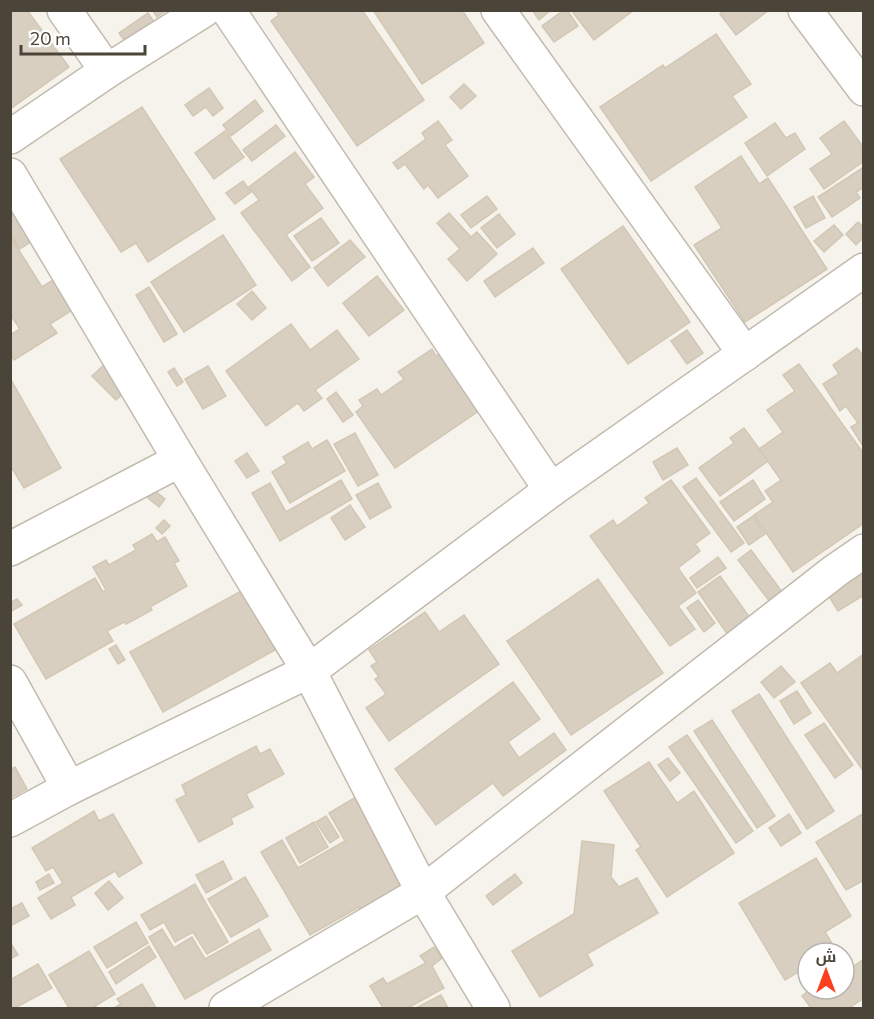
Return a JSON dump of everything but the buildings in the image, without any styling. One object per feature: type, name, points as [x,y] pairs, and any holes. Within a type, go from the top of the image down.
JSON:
[{"type":"street","points":[[64,10],[107,71]]},
{"type":"street","points":[[10,137],[107,71],[204,10]]},
{"type":"street","points":[[228,10],[551,490]]},
{"type":"street","points":[[498,10],[744,354]]},
{"type":"street","points":[[805,10],[864,89]]},
{"type":"street","points":[[10,175],[309,671],[423,892],[493,1008]]},
{"type":"street","points":[[10,820],[69,788],[309,671],[551,490],[864,270]]},
{"type":"street","points":[[10,549],[180,460]]},
{"type":"street","points":[[226,1008],[423,892],[835,571],[864,551]]},
{"type":"street","points":[[10,682],[69,788]]}]
